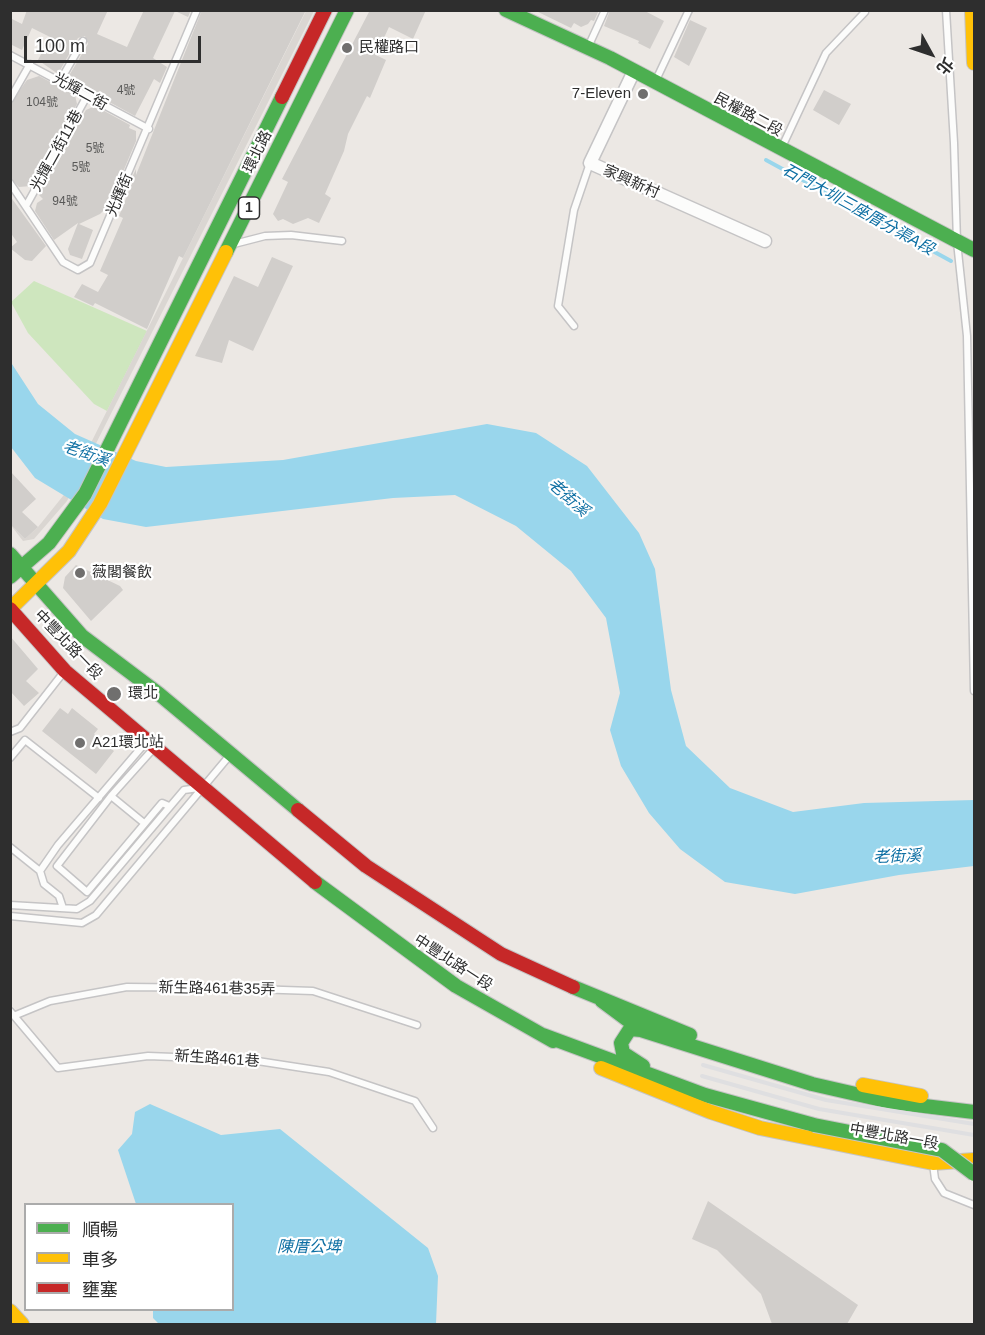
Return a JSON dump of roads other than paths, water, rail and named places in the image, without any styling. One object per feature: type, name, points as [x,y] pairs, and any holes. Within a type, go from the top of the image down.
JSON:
[{"type":"main road","name":"環北路","points":[[22,567],[49,543],[85,494],[326,10]]},
{"type":"main road","name":"環北路","points":[[37,583],[69,551],[87,527],[231,245],[347,10]]},
{"type":"main road","name":"民權路二段","points":[[506,10],[532,19],[634,71],[780,150],[975,250]]},
{"type":"main road","points":[[972,10],[975,63]]},
{"type":"main road","name":"中豐北路一段","points":[[10,554],[82,636],[159,694],[366,866],[501,954],[602,1001],[709,1042],[822,1077],[975,1106]]},
{"type":"main road","points":[[10,609],[22,567]]},
{"type":"main road","name":"1","points":[[10,577],[22,567]]},
{"type":"main road","name":"1","points":[[10,609],[37,583]]},
{"type":"main road","name":"中豐北路一段","points":[[10,609],[65,671],[201,788],[326,892],[402,950],[474,997],[590,1063],[711,1112],[760,1128],[933,1163],[975,1160]]},
{"type":"main road","points":[[602,1001],[641,1030]]},
{"type":"main road","points":[[705,1095],[623,1053],[621,1043],[630,1029],[641,1030],[812,1084],[891,1102],[975,1112]]},
{"type":"main road","points":[[543,1035],[705,1095],[814,1125],[942,1150],[975,1174]]},
{"type":"main road","points":[[10,1311],[22,1324]]},
{"type":"street","name":"家興新村","points":[[634,71],[590,164],[765,241]]},
{"type":"lane","name":"光輝街","points":[[10,183],[63,262],[78,270],[90,263],[149,129],[197,10]]},
{"type":"lane","points":[[587,49],[605,10]]},
{"type":"lane","points":[[655,83],[689,10]]},
{"type":"lane","points":[[946,10],[957,242],[968,336],[975,691]]},
{"type":"lane","points":[[780,150],[826,53],[865,12]]},
{"type":"lane","points":[[60,81],[83,41]]},
{"type":"lane","name":"光輝二街","points":[[10,55],[149,129]]},
{"type":"lane","points":[[10,99],[30,64]]},
{"type":"lane","name":"光輝二街11巷","points":[[26,206],[87,96]]},
{"type":"lane","points":[[574,326],[558,306],[574,210],[590,164]]},
{"type":"lane","points":[[231,245],[265,236],[291,235],[342,241]]},
{"type":"lane","points":[[10,732],[20,728],[65,671]]},
{"type":"lane","points":[[10,758],[25,740],[99,798]]},
{"type":"lane","points":[[151,745],[57,866],[87,892],[162,803],[169,806]]},
{"type":"lane","points":[[40,871],[58,845],[99,798],[151,745]]},
{"type":"lane","points":[[10,916],[82,923],[96,915],[230,754]]},
{"type":"lane","points":[[10,905],[77,909],[90,901],[184,790],[201,788]]},
{"type":"lane","points":[[111,796],[144,823]]},
{"type":"lane","points":[[10,847],[40,871],[44,884],[59,896],[63,908]]},
{"type":"lane","name":"新生路461巷35弄","points":[[13,1013],[50,1001],[127,987],[225,988],[313,991],[417,1025]]},
{"type":"lane","name":"新生路461巷","points":[[13,1013],[58,1068],[148,1056],[251,1060],[318,1070],[415,1101],[433,1128]]},
{"type":"lane","points":[[933,1163],[935,1179],[944,1193],[975,1205]]},
{"type":"water","name":"老街溪","points":[[10,361],[38,404],[75,434],[136,461],[166,467],[283,460],[487,424],[536,433],[587,466],[639,533],[655,569],[671,690],[686,746],[730,788],[793,812],[864,803],[974,800],[974,866],[899,875],[795,894],[725,882],[680,849],[649,813],[621,766],[610,730],[620,693],[606,618],[571,571],[516,526],[455,495],[393,498],[146,527],[103,519],[35,478],[11,447]]},
{"type":"water","name":"陳厝公埤","points":[[150,1104],[221,1135],[280,1129],[428,1248],[438,1276],[436,1324],[159,1324],[153,1318],[153,1311],[234,1311],[234,1203],[136,1203],[118,1150],[132,1134],[135,1112]]},
{"type":"waterway","name":"石門大圳三座厝分渠A段","points":[[766,160],[951,261]]},
{"type":"railway","points":[[703,1065],[826,1100],[974,1124]]},
{"type":"railway","points":[[702,1076],[819,1109],[974,1135]]},
{"type":"place","name":"民權路口","points":[[347,48]]},
{"type":"place","name":"7-Eleven","points":[[643,94]]},
{"type":"place","name":"薇閣餐飲","points":[[80,573]]},
{"type":"place","name":"環北","points":[[114,694]]},
{"type":"place","name":"A21環北站","points":[[80,743]]}]
